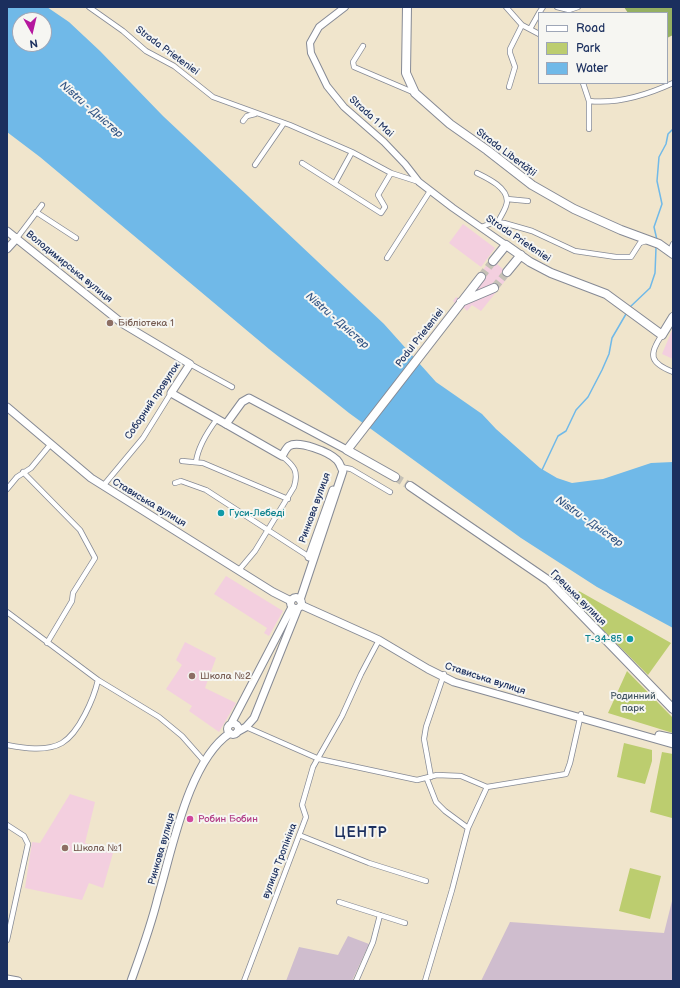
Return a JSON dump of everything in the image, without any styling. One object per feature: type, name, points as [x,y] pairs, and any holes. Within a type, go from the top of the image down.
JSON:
[{"type":"highway","name":"Strada Libertății","points":[[407,7],[406,73],[415,93],[450,124],[487,150],[532,185],[582,213],[672,249]]},
{"type":"highway","name":"Strada Prieteniei","points":[[506,244],[520,256],[551,273],[601,292],[662,335]]},
{"type":"highway","points":[[493,261],[506,244]]},
{"type":"highway","points":[[507,272],[520,256]]},
{"type":"highway","name":"Podul Prieteniei","points":[[347,450],[395,386],[481,277]]},
{"type":"highway","points":[[460,303],[494,288]]},
{"type":"highway","points":[[662,335],[673,317]]},
{"type":"highway","points":[[347,450],[395,477]]},
{"type":"highway","name":"Грецька вулиця","points":[[410,486],[549,581],[673,709]]},
{"type":"main road","name":"Володимирська вулиця","points":[[7,230],[123,324],[190,364]]},
{"type":"main road","points":[[7,249],[17,238]]},
{"type":"main road","name":"Соборний провулок","points":[[171,393],[190,364]]},
{"type":"main road","points":[[171,393],[282,456],[288,447],[294,444],[303,445],[326,453],[337,460],[341,467]]},
{"type":"main road","points":[[226,424],[245,399],[253,399],[347,450]]},
{"type":"main road","name":"Стависька вулиця","points":[[7,407],[50,445],[103,486],[273,592],[379,640],[443,676],[673,744]]},
{"type":"main road","name":"Ринкова вулиця","points":[[131,981],[149,930],[178,825],[204,761],[224,737],[246,727],[254,718],[297,603],[311,558],[341,481],[343,471],[341,467]]},
{"type":"main road","name":"Стависька вулиця","points":[[297,603],[380,638],[443,676]]},
{"type":"main road","name":"Ринкова вулиця","points":[[233,733],[228,727],[297,603]]},
{"type":"main road","name":"Стависька вулиця","points":[[580,716],[673,738]]},
{"type":"main road","points":[[7,979],[18,981]]},
{"type":"street","name":"Strada Prieteniei","points":[[89,7],[123,31],[146,51],[174,66],[208,93],[352,152],[391,173],[419,182],[506,244]]},
{"type":"street","name":"Strada 1 Mai","points":[[344,7],[315,32],[310,43],[313,58],[327,86],[340,103],[389,147],[419,182]]},
{"type":"street","points":[[506,7],[522,24],[538,33]]},
{"type":"street","points":[[557,7],[569,10],[578,7]]},
{"type":"street","points":[[530,29],[538,15]]},
{"type":"street","points":[[509,87],[515,67],[510,49],[522,24]]},
{"type":"street","points":[[362,46],[354,62],[354,67],[415,93]]},
{"type":"street","points":[[583,84],[589,101],[589,130]]},
{"type":"street","points":[[589,101],[614,101],[628,99],[673,84]]},
{"type":"street","points":[[243,121],[250,114],[259,114]]},
{"type":"street","points":[[270,118],[277,126],[279,132]]},
{"type":"street","points":[[255,165],[284,123]]},
{"type":"street","points":[[335,183],[352,152]]},
{"type":"street","points":[[302,163],[381,213],[385,208],[378,195],[391,173]]},
{"type":"street","points":[[477,173],[503,190],[507,199],[498,222]]},
{"type":"street","points":[[387,258],[430,191]]},
{"type":"street","points":[[507,199],[528,201]]},
{"type":"street","points":[[17,238],[42,205]]},
{"type":"street","points":[[36,212],[76,238]]},
{"type":"street","points":[[481,227],[498,222],[532,231],[575,251],[603,256],[629,258],[633,255],[640,243],[649,241]]},
{"type":"street","points":[[662,335],[652,350],[652,355],[657,364],[671,371]]},
{"type":"street","name":"Володимирська вулиця","points":[[190,364],[232,387]]},
{"type":"street","name":"Соборний провулок","points":[[103,486],[143,438],[171,393]]},
{"type":"street","points":[[196,462],[197,456],[207,434],[217,419]]},
{"type":"street","points":[[7,489],[17,477],[31,468],[50,445]]},
{"type":"street","points":[[239,570],[255,550],[288,499],[297,477],[291,464],[282,456]]},
{"type":"street","points":[[182,461],[203,463],[288,499]]},
{"type":"street","points":[[341,467],[351,469],[390,492]]},
{"type":"street","points":[[23,472],[80,530],[95,558],[47,643]]},
{"type":"street","points":[[175,483],[181,481],[206,490],[311,558]]},
{"type":"street","points":[[7,612],[98,680],[159,717],[182,736],[204,761]]},
{"type":"street","name":"вулиця Тропініна","points":[[244,981],[306,817],[302,805],[313,767],[319,759],[379,640]]},
{"type":"street","points":[[443,676],[426,727],[424,739],[429,778],[436,802],[445,811],[468,828]]},
{"type":"street","points":[[7,745],[40,748],[60,744],[68,738],[80,723],[94,694],[98,680]]},
{"type":"street","points":[[246,727],[319,759],[417,780],[461,776],[487,787],[566,774],[570,763],[580,716]]},
{"type":"street","points":[[424,981],[452,890],[468,828],[487,787]]},
{"type":"street","points":[[7,825],[24,836],[28,844],[7,940]]},
{"type":"street","points":[[299,835],[369,863],[426,881]]},
{"type":"street","points":[[339,902],[405,923]]},
{"type":"street","points":[[356,981],[373,942],[380,915]]},
{"type":"shaded area","points":[[463,224],[495,248],[481,267],[449,243]]},
{"type":"shaded area","points":[[497,252],[502,256],[497,264],[504,270],[517,266],[481,311],[472,305],[467,311],[457,300],[455,303],[453,301],[456,297],[460,299]]},
{"type":"shaded area","points":[[673,328],[673,359],[662,354]]},
{"type":"shaded area","points":[[226,576],[283,611],[269,636],[264,633],[267,628],[214,594]]},
{"type":"shaded area","name":"Школа №2","points":[[185,642],[216,658],[205,688],[236,703],[219,732],[189,711],[192,706],[166,689],[182,665],[176,660]]},
{"type":"shaded area","name":"Школа №1","points":[[70,794],[95,802],[85,843],[113,853],[103,888],[89,883],[82,900],[25,888],[32,842],[40,843]]},
{"type":"shaded area","points":[[673,897],[673,981],[481,981],[510,922],[664,933]]},
{"type":"shaded area","points":[[348,936],[369,944],[352,981],[286,981],[299,947],[338,955]]},
{"type":"green space","points":[[624,7],[673,7],[673,35],[668,38],[668,12],[627,12]]},
{"type":"green space","points":[[579,591],[671,643],[648,675],[575,602]]},
{"type":"green space","name":"Родинний парк","points":[[627,671],[673,718],[673,733],[608,713]]},
{"type":"green space","points":[[624,743],[652,750],[652,761],[645,784],[617,777]]},
{"type":"green space","points":[[662,752],[673,754],[672,818],[650,812]]},
{"type":"green space","points":[[630,868],[661,876],[650,919],[619,911]]},
{"type":"water","name":"Nistru - Дністер","points":[[7,7],[47,7],[69,22],[100,51],[163,116],[384,324],[436,382],[482,414],[496,429],[540,468],[557,478],[572,483],[603,479],[651,463],[673,462],[673,628],[597,587],[521,538],[349,413],[269,349],[40,157],[7,132]]},
{"type":"waterway","points":[[657,240],[654,227],[662,204],[657,181],[659,157],[666,144],[668,134],[673,129]]},
{"type":"waterway","points":[[630,307],[650,288],[655,273],[656,248]]},
{"type":"waterway","points":[[542,470],[558,436],[566,431],[576,410],[588,397],[609,354],[612,338],[626,314]]},
{"type":"tunnel","points":[[481,277],[493,261]]},
{"type":"tunnel","points":[[494,288],[507,272]]},
{"type":"tunnel","points":[[395,477],[410,486]]},
{"type":"place","name":"Бібліотека 1","points":[[110,323]]},
{"type":"place","name":"Гуси-Лебеді","points":[[221,513]]},
{"type":"place","name":"Т-34-85","points":[[630,639]]},
{"type":"place","name":"Школа №2","points":[[192,676]]},
{"type":"place","name":"Робин Бобин","points":[[190,819]]},
{"type":"place","name":"Школа №1","points":[[65,848]]},
{"type":"district","name":"ЦЕНТР","points":[[361,833]]}]
